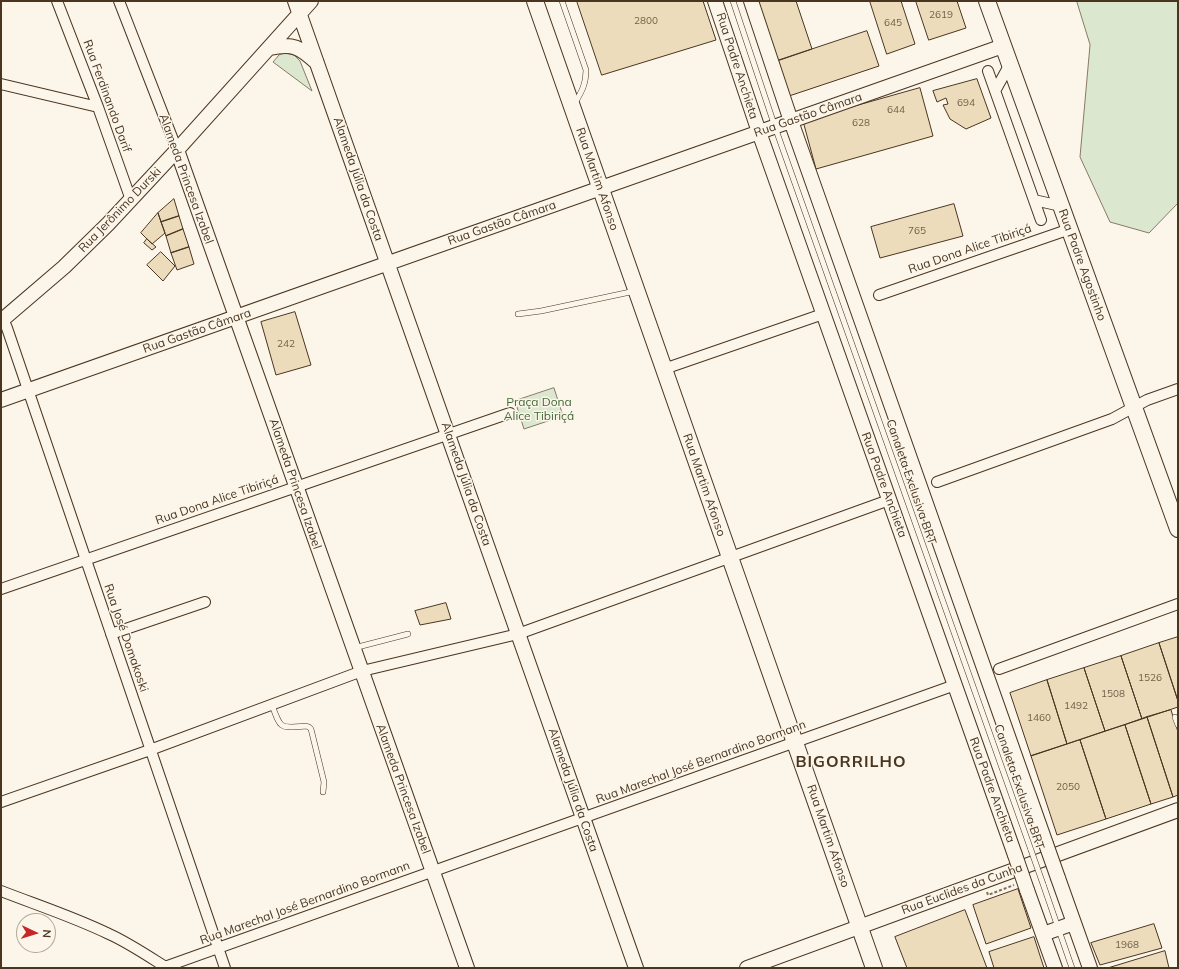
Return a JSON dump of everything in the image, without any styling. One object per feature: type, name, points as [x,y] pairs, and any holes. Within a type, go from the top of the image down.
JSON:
[{"type":"main road","name":"Rua Martim Afonso","points":[[535,1],[874,968]]},
{"type":"main road","name":"Rua Padre Agostinho","points":[[987,1],[1178,528]]},
{"type":"street","name":"Rua Ferdinando Darif","points":[[57,1],[98,107],[131,200]]},
{"type":"street","name":"Alameda Princesa Izabel","points":[[119,1],[177,150],[433,872],[465,967]]},
{"type":"street","name":"Rua Jerônimo Durski","points":[[2,319],[78,254],[131,200],[270,48],[297,7],[311,1]]},
{"type":"street","name":"Rua Padre Anchieta","points":[[715,1],[759,132],[1055,968]]},
{"type":"street","points":[[751,1],[790,121],[1090,968]]},
{"type":"street","name":"Alameda Júlia da Costa","points":[[297,7],[636,968]]},
{"type":"street","points":[[270,48],[287,45],[294,46],[307,53],[317,63]]},
{"type":"street","name":"Rua Gastão Câmara","points":[[1,400],[1003,46]]},
{"type":"street","points":[[995,91],[1010,64]]},
{"type":"street","points":[[988,71],[1041,220]]},
{"type":"street","points":[[1,84],[98,107]]},
{"type":"street","points":[[1034,200],[1061,206]]},
{"type":"street","name":"Rua Dona Alice Tibiriçá","points":[[879,294],[1070,229]]},
{"type":"street","points":[[664,369],[823,314]]},
{"type":"street","name":"Rua José Domakoski","points":[[2,319],[28,390],[225,968]]},
{"type":"street","points":[[937,482],[1112,419],[1147,400],[1178,389]]},
{"type":"street","name":"Rua Dona Alice Tibiriçá","points":[[1,589],[510,413]]},
{"type":"street","points":[[1,802],[150,750],[362,671],[518,634],[889,500]]},
{"type":"street","points":[[111,634],[205,602]]},
{"type":"street","points":[[999,669],[1178,604]]},
{"type":"street","name":"Rua Marechal José Bernardino Bormann","points":[[165,968],[955,685]]},
{"type":"street","name":"Rua Euclides da Cunha","points":[[747,968],[1178,810]]},
{"type":"street","points":[[1,891],[82,921],[134,947],[165,968]]},
{"type":"street","points":[[1043,934],[1074,923]]},
{"type":"lane","points":[[562,1],[586,70],[584,88],[572,108]]},
{"type":"lane","name":"Canaleta Exclusiva BRT","points":[[733,1],[775,127],[1072,968]]},
{"type":"lane","points":[[518,314],[541,311],[636,291]]},
{"type":"lane","points":[[353,648],[408,634]]},
{"type":"lane","points":[[272,705],[278,721],[283,727],[288,728],[306,726],[311,729],[324,782],[323,792]]},
{"type":"lane","points":[[1175,717],[1178,725]]},
{"type":"green space","points":[[1077,1],[1178,1],[1178,203],[1149,233],[1110,222],[1080,157],[1090,45]]},
{"type":"green space","points":[[285,53],[294,55],[300,61],[312,91],[273,62],[279,55]]},
{"type":"green space","name":"Praça Dona Alice Tibiriçá","points":[[554,388],[563,416],[524,429],[515,401]]},
{"type":"building","points":[[577,1],[703,1],[716,40],[602,75]]},
{"type":"building","points":[[757,1],[796,1],[812,49],[777,61]]},
{"type":"building","points":[[870,1],[901,1],[915,44],[887,54]]},
{"type":"building","points":[[916,1],[957,1],[966,28],[929,40]]},
{"type":"building","points":[[867,31],[879,66],[789,96],[777,61]]},
{"type":"building","points":[[977,79],[991,118],[966,129],[950,119],[943,105],[948,104],[946,98],[937,102],[933,91]]},
{"type":"building","points":[[920,88],[933,136],[816,169],[803,121]]},
{"type":"building","points":[[174,199],[179,216],[161,222],[158,213]]},
{"type":"building","points":[[954,204],[963,236],[880,258],[871,227]]},
{"type":"building","points":[[158,213],[165,233],[152,244],[141,233]]},
{"type":"building","points":[[179,216],[183,229],[166,236],[161,222]]},
{"type":"building","points":[[183,229],[189,247],[171,253],[166,236]]},
{"type":"building","points":[[147,239],[156,247],[152,250],[144,243]]},
{"type":"building","points":[[189,247],[194,264],[177,270],[171,253]]},
{"type":"building","points":[[161,252],[175,266],[163,281],[147,265]]},
{"type":"building","points":[[295,312],[311,365],[276,375],[261,322]]},
{"type":"building","points":[[446,603],[451,619],[420,625],[415,611]]},
{"type":"building","points":[[1178,637],[1178,701],[1159,643]]},
{"type":"building","points":[[1159,643],[1178,701],[1178,707],[1142,719],[1121,656]]},
{"type":"building","points":[[1121,656],[1142,719],[1105,731],[1084,668]]},
{"type":"building","points":[[1084,668],[1105,731],[1067,744],[1047,680]]},
{"type":"building","points":[[1047,680],[1067,744],[1031,756],[1010,693]]},
{"type":"building","points":[[1171,710],[1178,732],[1178,795],[1173,797],[1147,717]]},
{"type":"building","points":[[1147,717],[1173,797],[1151,804],[1125,725]]},
{"type":"building","points":[[1125,725],[1151,804],[1106,819],[1080,740]]},
{"type":"building","points":[[1080,740],[1106,819],[1057,835],[1031,756]]},
{"type":"building","points":[[1018,889],[1031,928],[986,944],[973,905]]},
{"type":"building","points":[[965,910],[987,968],[907,968],[895,937]]},
{"type":"building","points":[[1154,924],[1162,948],[1100,965],[1091,943]]},
{"type":"building","points":[[1034,937],[1044,968],[994,968],[989,952]]},
{"type":"building","points":[[1165,951],[1169,968],[1108,968]]},
{"type":"district","name":"BIGORRILHO","points":[[851,762]]}]
